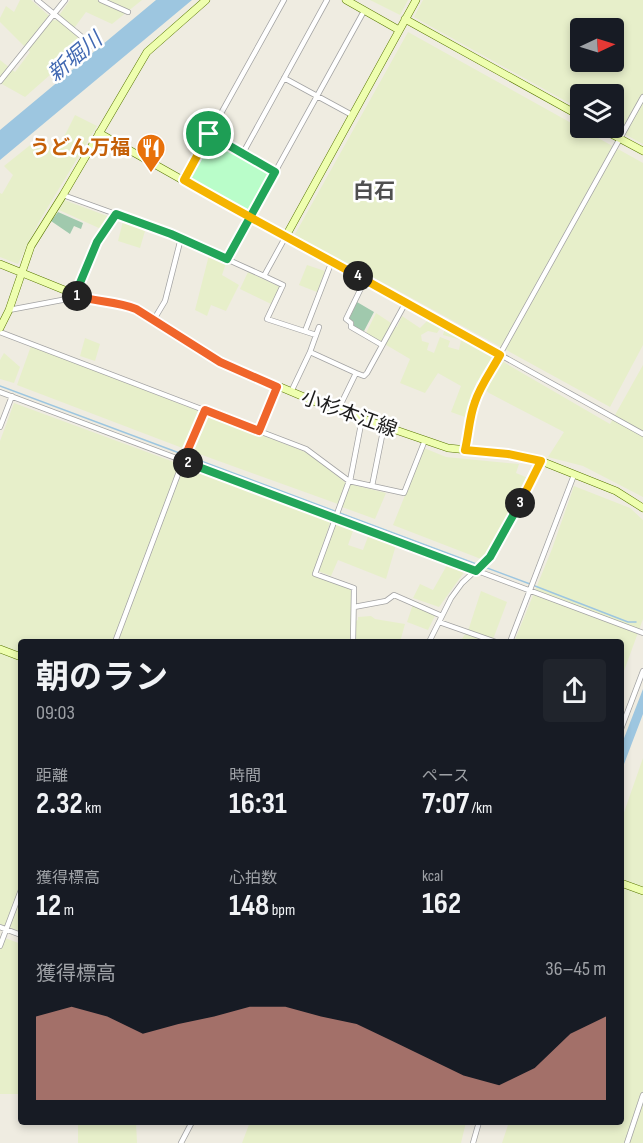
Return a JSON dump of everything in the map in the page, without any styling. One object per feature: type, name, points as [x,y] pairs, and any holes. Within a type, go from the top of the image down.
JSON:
[{"type":"street","points":[[37,0],[93,46]]},
{"type":"street","points":[[0,81],[65,0]]},
{"type":"street","points":[[101,0],[128,12]]},
{"type":"street","points":[[0,328],[9,310],[31,246],[147,52],[206,0]]},
{"type":"street","points":[[184,180],[284,0]]},
{"type":"street","points":[[243,153],[327,0]]},
{"type":"street","points":[[346,0],[399,30]]},
{"type":"street","points":[[264,276],[416,0]]},
{"type":"street","points":[[227,259],[364,11]]},
{"type":"street","points":[[405,19],[570,110]]},
{"type":"street","points":[[284,78],[352,116]]},
{"type":"street","points":[[624,131],[643,97]]},
{"type":"street","points":[[99,133],[643,434]]},
{"type":"street","points":[[209,134],[275,172]]},
{"type":"street","points":[[465,450],[468,424],[475,399],[620,138],[643,151]]},
{"type":"street","points":[[63,195],[181,238],[283,285],[267,319],[316,335]]},
{"type":"street","points":[[9,310],[62,300],[73,294],[97,242],[116,214]]},
{"type":"street","points":[[153,321],[165,301],[181,238]]},
{"type":"street","points":[[304,331],[332,261]]},
{"type":"street","name":"小杉本江線","points":[[0,264],[89,300],[136,309],[220,362],[277,387],[448,448],[508,454],[541,461],[616,491],[643,508]]},
{"type":"street","points":[[365,280],[346,320],[351,323],[351,327],[382,345]]},
{"type":"street","points":[[310,352],[364,376],[406,302]]},
{"type":"street","points":[[291,392],[319,327]]},
{"type":"street","points":[[0,332],[306,450],[350,481],[404,493],[424,440]]},
{"type":"street","points":[[338,410],[356,373]]},
{"type":"street","points":[[259,431],[277,387]]},
{"type":"street","points":[[0,392],[643,633]]},
{"type":"street","points":[[0,427],[12,396]]},
{"type":"street","points":[[116,639],[183,461],[205,410]]},
{"type":"street","points":[[353,639],[354,588],[315,574],[350,481],[362,418]]},
{"type":"street","points":[[372,486],[384,426]]},
{"type":"street","points":[[430,639],[451,598],[462,583],[490,557],[541,461]]},
{"type":"street","points":[[511,639],[574,475]]},
{"type":"street","points":[[354,607],[386,601],[394,595],[442,615]]},
{"type":"street","points":[[439,622],[487,639]]},
{"type":"street","points":[[0,649],[18,656]]},
{"type":"street","points":[[624,721],[643,671]]},
{"type":"street","points":[[624,884],[643,891]]},
{"type":"street","points":[[0,946],[18,898]]},
{"type":"street","points":[[0,927],[18,934]]},
{"type":"street","points":[[627,1143],[643,1095]]},
{"type":"street","points":[[181,1143],[190,1125]]},
{"type":"street","points":[[473,1143],[478,1125]]},
{"type":"green space","points":[[20,0],[31,0],[55,21],[70,0],[142,0],[112,24],[86,12],[72,31],[79,39],[74,46],[77,51],[25,97],[0,83],[0,60],[15,72],[30,52],[0,22],[6,6],[14,12]]},
{"type":"green space","points":[[370,0],[408,0],[400,15]]},
{"type":"green space","points":[[423,0],[643,0],[643,144],[624,134],[624,84],[570,84],[570,103],[414,17]]},
{"type":"green space","points":[[408,32],[570,122],[570,138],[598,138],[643,163],[643,345],[610,407],[294,236]]},
{"type":"green space","points":[[75,115],[97,126],[40,220],[18,264],[0,257],[0,193],[2,194],[13,175],[4,166],[39,138],[53,150],[66,133]]},
{"type":"green space","points":[[215,140],[271,174],[248,212],[189,177],[209,141]]},
{"type":"green space","points":[[64,200],[110,217],[101,229],[59,210]]},
{"type":"green space","points":[[58,212],[83,223],[81,229],[74,226],[70,234],[51,221]]},
{"type":"green space","points":[[123,221],[145,231],[140,248],[118,241]]},
{"type":"green space","points":[[209,255],[226,263],[222,275],[239,285],[226,311],[211,305],[207,316],[195,310]]},
{"type":"green space","points":[[307,265],[325,271],[317,292],[299,285]]},
{"type":"green space","points":[[248,272],[280,287],[271,304],[240,289]]},
{"type":"green space","points":[[357,302],[374,312],[364,331],[353,327],[354,322],[349,319]]},
{"type":"green space","points":[[376,313],[397,327],[402,316],[420,328],[428,320],[441,327],[437,333],[428,331],[421,335],[422,341],[429,343],[427,350],[434,353],[440,337],[450,341],[448,347],[459,350],[461,340],[443,335],[445,328],[610,424],[643,365],[643,497],[583,466],[548,457],[564,432],[489,393],[477,381],[465,417],[451,412],[461,386],[438,373],[425,393],[400,383],[410,359],[366,333]]},
{"type":"green space","points":[[85,338],[100,344],[95,361],[80,356]]},
{"type":"green space","points":[[31,346],[201,412],[185,449],[17,385]]},
{"type":"green space","points":[[4,353],[20,367],[14,383],[0,379],[0,360]]},
{"type":"green space","points":[[14,403],[331,520],[313,575],[352,590],[352,639],[18,639],[18,931],[0,924],[0,441]]},
{"type":"green space","points":[[208,414],[308,453],[346,483],[338,504],[191,451]]},
{"type":"green space","points":[[424,448],[446,457],[519,464],[516,473],[528,478],[488,554],[481,559],[393,525]]},
{"type":"green space","points":[[350,484],[386,493],[375,519],[342,507]]},
{"type":"green space","points":[[574,486],[630,508],[643,520],[643,619],[624,671],[624,639],[515,639],[552,549]]},
{"type":"green space","points":[[337,522],[354,528],[348,545],[363,550],[369,534],[396,545],[386,579],[338,560],[331,576],[318,571]]},
{"type":"green space","points":[[447,565],[465,571],[439,607],[413,598],[420,584],[433,590]]},
{"type":"green space","points":[[481,591],[507,602],[493,639],[462,639],[469,628]]},
{"type":"green space","points":[[413,604],[436,614],[428,630],[407,622]]},
{"type":"green space","points":[[371,616],[375,619],[405,624],[401,639],[354,639],[355,621],[358,617]]},
{"type":"green space","points":[[643,758],[643,1143],[502,1143],[508,1125],[624,1125],[624,812]]},
{"type":"green space","points":[[0,936],[18,943],[18,1094],[0,1094]]},
{"type":"green space","points":[[78,1125],[136,1125],[137,1143],[78,1143]]},
{"type":"green space","points":[[249,1125],[465,1125],[461,1143],[242,1143]]},
{"type":"water","points":[[156,0],[192,0],[0,160],[0,130]]},
{"type":"water","points":[[643,689],[643,714],[624,764],[624,738]]},
{"type":"waterway","points":[[0,386],[530,584]]},
{"type":"waterway","points":[[535,586],[628,622],[636,622]]},
{"type":"place","name":"うどん万福","points":[[151,174]]},
{"type":"district","name":"白石","points":[[374,191]]},
{"type":"route","points":[[209,134],[184,180],[250,218],[500,355],[475,399],[468,424],[465,450],[508,454],[541,461],[490,557],[476,571],[183,461],[205,410],[259,431],[277,387],[220,362],[136,309],[75,295],[97,242],[116,214],[171,234],[227,259],[250,218],[275,172],[209,134]]},
{"type":"water label","name":"新堀川","points":[[75,57]]}]
